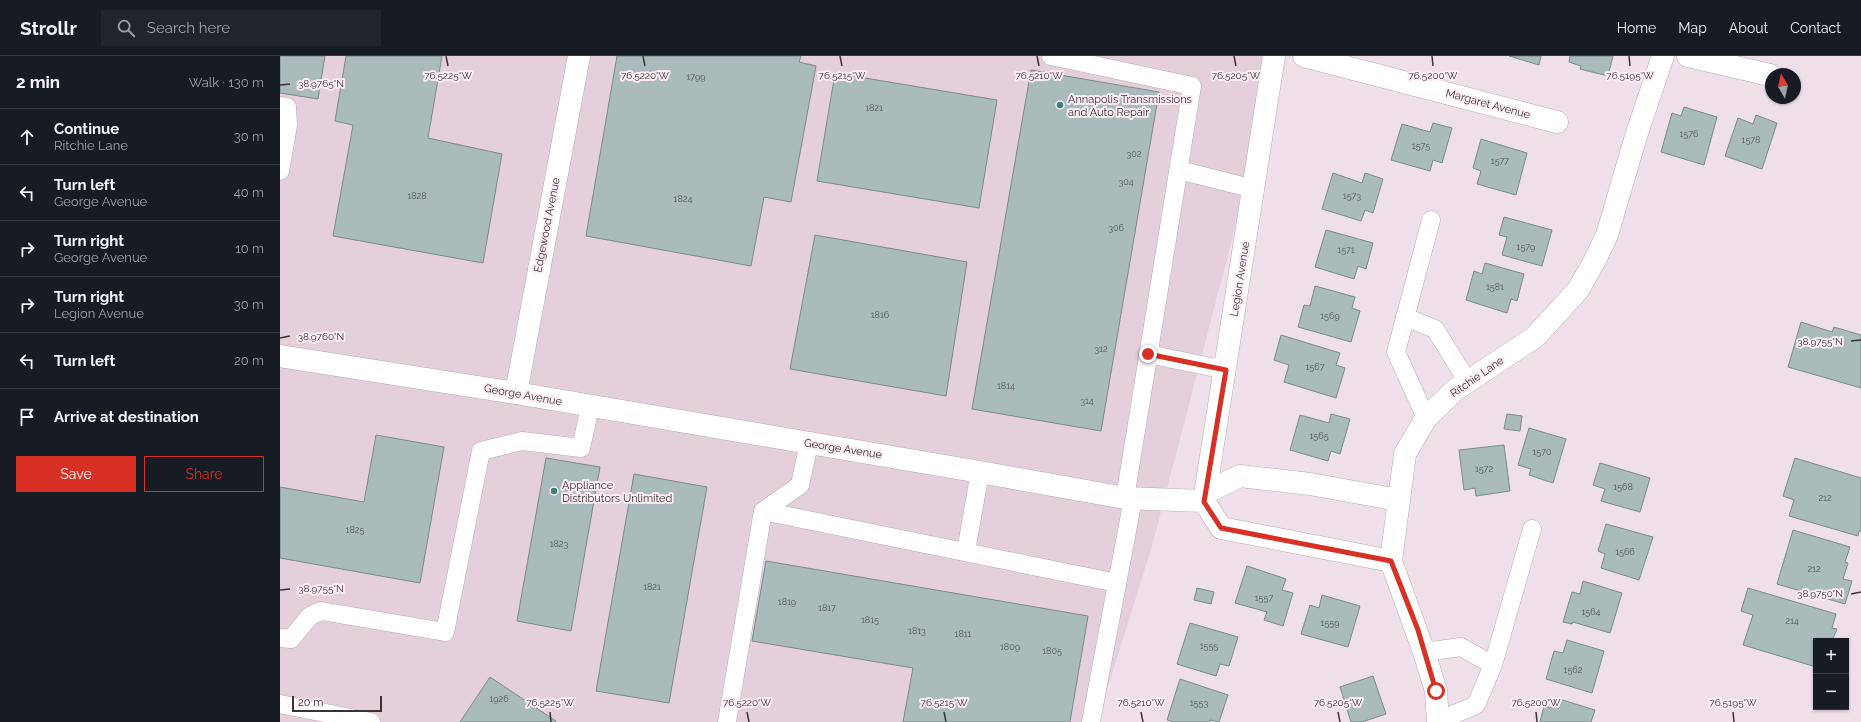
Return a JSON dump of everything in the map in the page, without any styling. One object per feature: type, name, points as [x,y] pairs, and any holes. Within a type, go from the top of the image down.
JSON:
[{"type":"street","name":"Edgewood Avenue","points":[[516,393],[579,56]]},
{"type":"street","name":"Legion Avenue","points":[[1204,497],[1226,370],[1274,56]]},
{"type":"street","name":"Margaret Avenue","points":[[1304,56],[1557,122]]},
{"type":"street","name":"Ritchie Lane","points":[[1438,722],[1436,691],[1424,652],[1391,561],[1405,454],[1426,418],[1455,390],[1534,338],[1578,290],[1607,235],[1636,136],[1663,56]]},
{"type":"street","points":[[1688,56],[1765,74]]},
{"type":"street","name":"George Avenue","points":[[280,356],[516,393],[590,407],[1129,498],[1204,497]]},
{"type":"street","points":[[1391,561],[1221,528],[1204,497],[1240,476],[1310,484],[1399,500]]},
{"type":"lane","points":[[1051,56],[1192,86],[1148,354],[1117,583],[1092,722]]},
{"type":"lane","points":[[280,106],[287,107],[288,125],[280,171]]},
{"type":"lane","points":[[1179,170],[1254,189]]},
{"type":"lane","points":[[1426,418],[1396,352],[1431,220]]},
{"type":"lane","points":[[1405,317],[1435,329],[1468,382]]},
{"type":"lane","points":[[1148,354],[1226,370]]},
{"type":"lane","points":[[280,638],[291,640],[310,616],[321,612],[445,632],[481,451],[522,441],[581,448],[590,407]]},
{"type":"lane","points":[[727,722],[763,511],[800,485],[808,443]]},
{"type":"lane","points":[[966,551],[980,472]]},
{"type":"lane","points":[[763,511],[966,551],[1117,583]]},
{"type":"lane","points":[[1438,722],[1476,705],[1493,665],[1532,529]]},
{"type":"lane","points":[[1424,652],[1460,647],[1493,665]]},
{"type":"lane","points":[[280,704],[371,722]]},
{"type":"shaded area","points":[[280,56],[1280,56],[1152,546],[1097,722],[280,722]]},
{"type":"building","points":[[280,56],[325,56],[318,99],[280,93]]},
{"type":"building","points":[[346,56],[442,56],[428,138],[502,154],[483,263],[333,236],[353,125],[335,121]]},
{"type":"building","points":[[617,56],[801,56],[799,62],[816,66],[791,202],[764,197],[751,266],[586,236]]},
{"type":"building","points":[[1509,56],[1541,56],[1539,65]]},
{"type":"building","points":[[1570,56],[1613,56],[1608,76],[1580,69],[1581,66],[1569,62]]},
{"type":"building","points":[[1031,70],[1159,92],[1101,431],[972,409]]},
{"type":"building","points":[[835,73],[997,100],[979,208],[817,181]]},
{"type":"building","points":[[1684,107],[1717,117],[1704,165],[1661,152],[1672,113],[1681,116]]},
{"type":"building","points":[[1756,115],[1777,123],[1762,169],[1725,156],[1738,118],[1753,124]]},
{"type":"building","points":[[1433,123],[1452,128],[1442,163],[1433,160],[1430,171],[1391,160],[1402,124],[1430,132]]},
{"type":"building","points":[[1481,139],[1527,153],[1516,195],[1477,184],[1481,171],[1473,168]]},
{"type":"building","points":[[1333,173],[1362,183],[1365,173],[1383,179],[1373,213],[1365,210],[1361,221],[1322,209]]},
{"type":"building","points":[[1504,217],[1552,230],[1542,266],[1502,255],[1507,237],[1499,235]]},
{"type":"building","points":[[1326,230],[1373,243],[1366,269],[1358,266],[1354,279],[1315,267]]},
{"type":"building","points":[[815,235],[967,262],[946,396],[790,369]]},
{"type":"building","points":[[1485,263],[1524,274],[1517,301],[1511,299],[1507,313],[1466,300],[1474,271],[1482,274]]},
{"type":"building","points":[[1315,286],[1355,297],[1352,308],[1360,311],[1351,342],[1298,327],[1304,305],[1310,306]]},
{"type":"building","points":[[1801,322],[1832,332],[1834,327],[1861,335],[1861,388],[1788,367]]},
{"type":"building","points":[[1281,335],[1340,353],[1336,365],[1345,368],[1336,398],[1284,382],[1289,365],[1274,360]]},
{"type":"building","points":[[1331,414],[1350,419],[1340,454],[1331,451],[1328,461],[1290,450],[1300,415],[1329,423]]},
{"type":"building","points":[[1507,414],[1522,416],[1520,431],[1504,429]]},
{"type":"building","points":[[1529,428],[1566,439],[1553,483],[1529,475],[1531,469],[1518,465]]},
{"type":"building","points":[[376,435],[444,447],[420,583],[280,558],[280,487],[364,502]]},
{"type":"building","points":[[1504,445],[1510,491],[1476,496],[1475,488],[1464,490],[1459,450]]},
{"type":"building","points":[[546,458],[600,467],[571,631],[517,621]]},
{"type":"building","points":[[1795,458],[1861,478],[1861,531],[1859,531],[1858,536],[1789,516],[1794,500],[1783,496]]},
{"type":"building","points":[[1600,463],[1650,478],[1640,512],[1601,501],[1605,489],[1593,485]]},
{"type":"building","points":[[634,474],[707,487],[669,703],[596,691]]},
{"type":"building","points":[[1606,524],[1653,537],[1639,580],[1601,568],[1605,554],[1598,551]]},
{"type":"building","points":[[1793,530],[1850,547],[1845,562],[1848,563],[1843,579],[1852,581],[1845,604],[1777,584]]},
{"type":"building","points":[[766,561],[1088,616],[1070,722],[903,722],[913,668],[752,641]]},
{"type":"building","points":[[1247,566],[1286,579],[1282,590],[1293,593],[1283,626],[1264,620],[1267,612],[1235,603]]},
{"type":"building","points":[[1583,581],[1622,593],[1610,633],[1573,622],[1572,624],[1563,622],[1572,592],[1580,594]]},
{"type":"building","points":[[1197,588],[1214,592],[1211,604],[1194,600]]},
{"type":"building","points":[[1748,588],[1836,614],[1832,628],[1837,629],[1833,638],[1813,638],[1813,666],[1743,645],[1753,615],[1741,611]]},
{"type":"building","points":[[1322,595],[1360,606],[1348,647],[1301,634],[1310,605],[1319,608]]},
{"type":"building","points":[[1190,623],[1238,637],[1229,666],[1220,664],[1216,676],[1177,664]]},
{"type":"building","points":[[1567,640],[1604,651],[1592,693],[1546,679],[1554,651],[1563,653]]},
{"type":"building","points":[[1373,676],[1386,714],[1362,722],[1351,722],[1340,687]]},
{"type":"building","points":[[490,677],[556,721],[460,722]]},
{"type":"building","points":[[1180,679],[1228,695],[1219,722],[1210,720],[1210,722],[1174,722],[1167,720]]},
{"type":"building","points":[[1556,698],[1595,710],[1591,722],[1540,722],[1544,706],[1553,708]]},
{"type":"place","name":"Annapolis Transmissions and Auto Repair","points":[[1060,105]]},
{"type":"place","name":"Appliance Distributors Unlimited","points":[[554,491]]},
{"type":"route","points":[[1148,354],[1226,370],[1204,502],[1221,528],[1391,561],[1418,630],[1436,691]]}]
